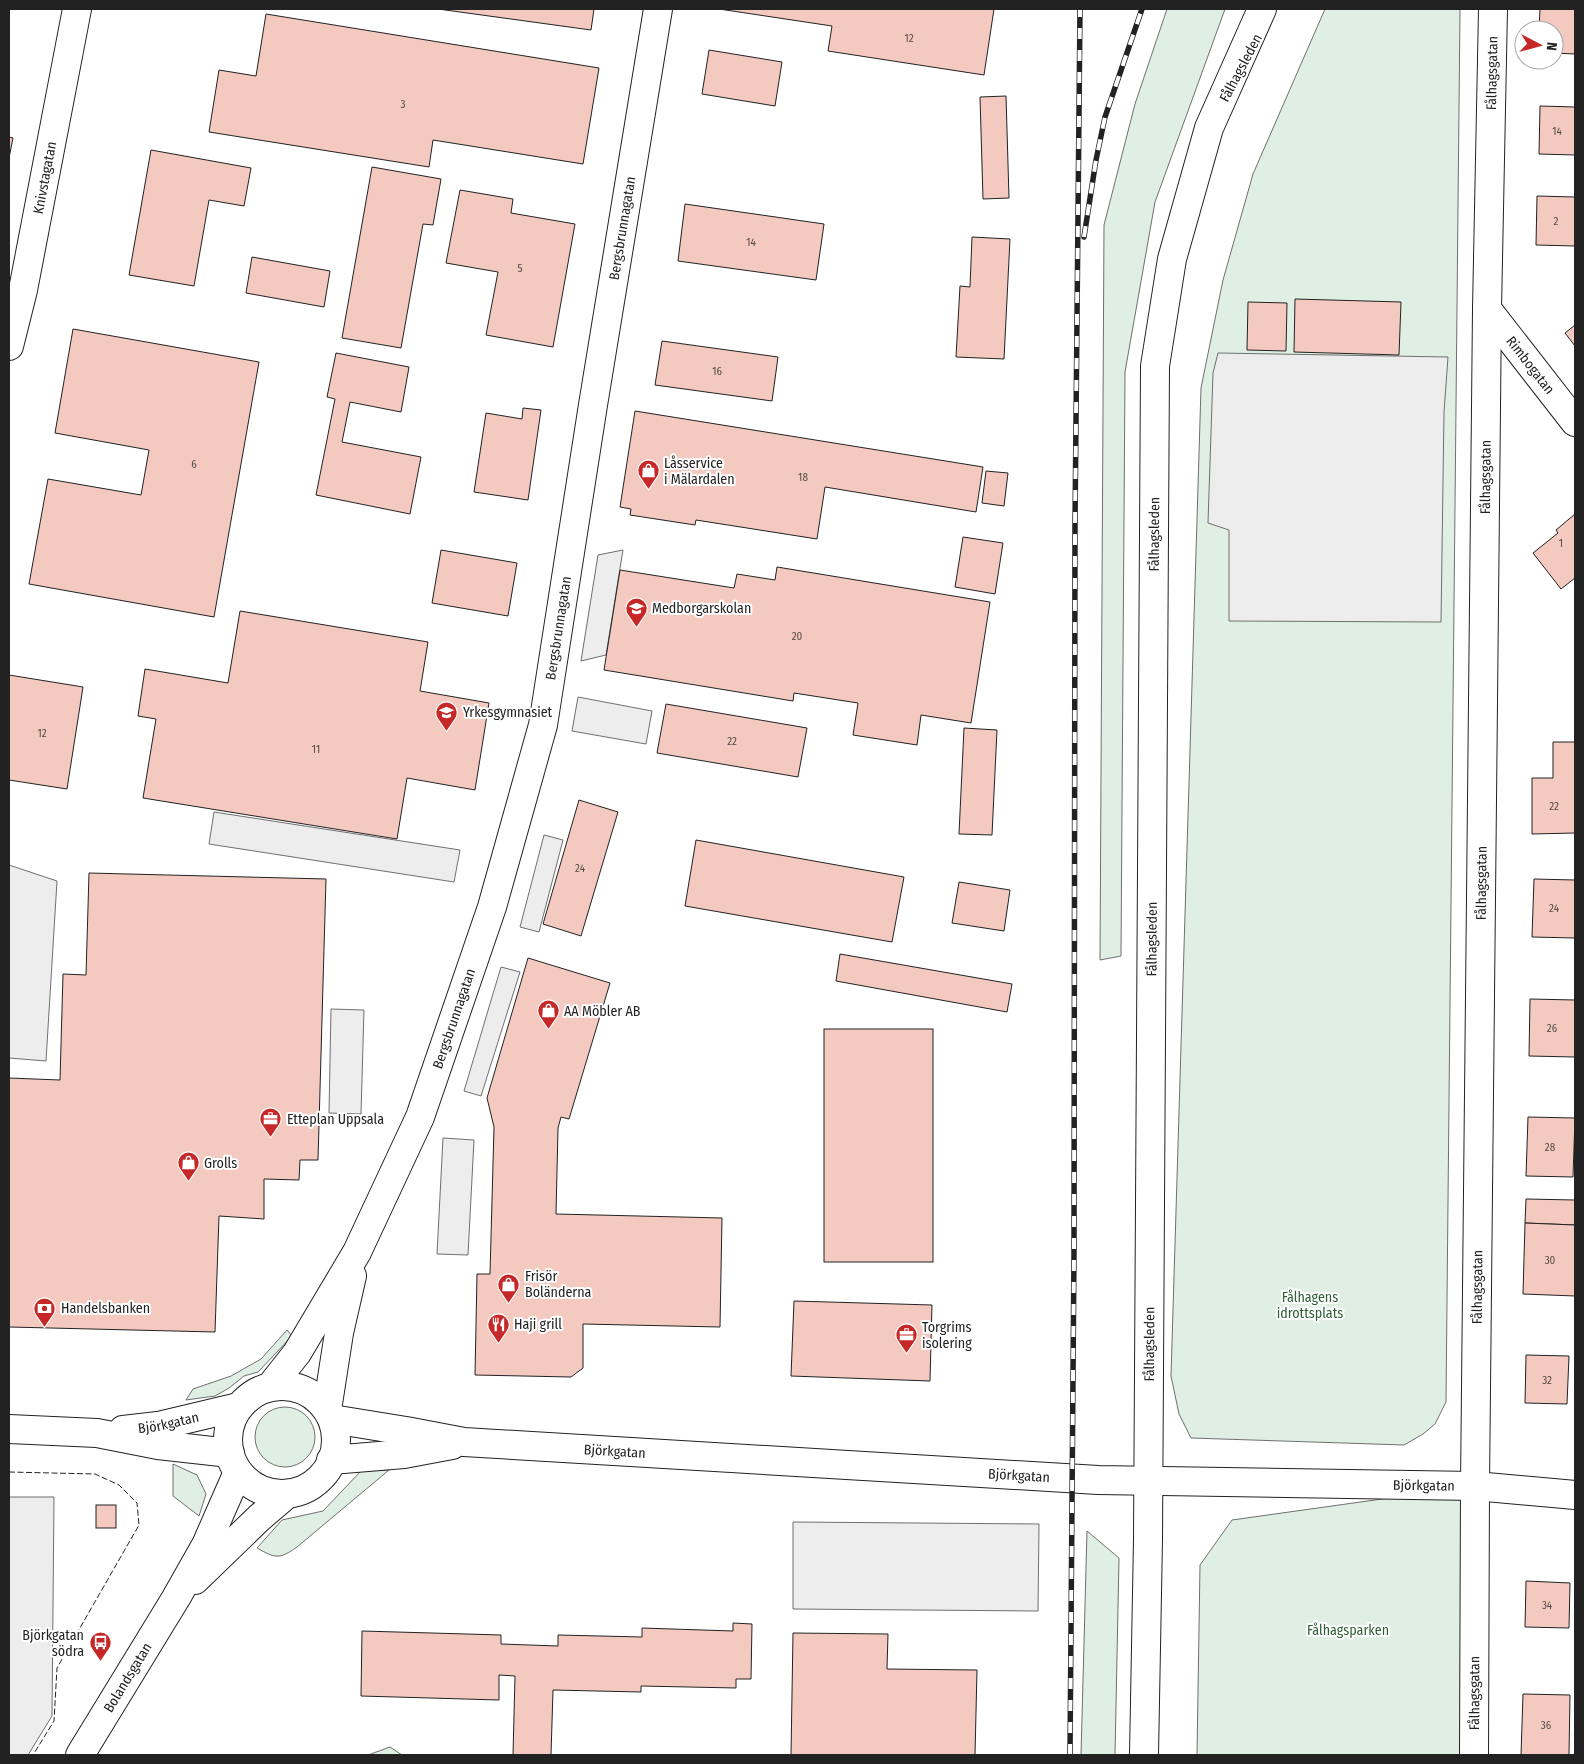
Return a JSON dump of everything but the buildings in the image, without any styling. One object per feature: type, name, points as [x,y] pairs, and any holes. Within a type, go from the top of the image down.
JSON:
[{"type":"street","name":"Knivstagatan","points":[[9,346],[23,290],[77,9]]},
{"type":"street","name":"Bergsbrunnagatan","points":[[270,1387],[296,1354],[357,1252],[420,1117],[492,907],[543,725],[594,396],[658,9]]},
{"type":"street","name":"Fålhagsleden","points":[[1144,1755],[1148,1481],[1155,366],[1172,259],[1209,128],[1262,9]]},
{"type":"street","name":"Fålhagsleden","points":[[1209,128],[1273,9]]},
{"type":"street","name":"Fålhagsgatan","points":[[1474,1755],[1487,309],[1493,9]]},
{"type":"street","name":"Rimbogatan","points":[[1487,309],[1575,422]]},
{"type":"street","name":"Bergsbrunnagatan","points":[[330,1415],[339,1333],[357,1252]]},
{"type":"street","points":[[293,1386],[312,1394],[330,1415],[336,1438],[331,1460],[315,1483],[305,1489],[287,1494],[267,1492],[250,1484],[234,1463],[229,1427],[238,1407],[252,1394],[270,1387],[293,1386]]},
{"type":"street","name":"Björkgatan","points":[[97,1433],[158,1426],[238,1407]]},
{"type":"street","name":"Björkgatan","points":[[330,1415],[464,1442],[1098,1480],[1475,1486],[1575,1495]]},
{"type":"street","name":"Björkgatan","points":[[9,1429],[97,1433],[234,1463]]},
{"type":"street","name":"Björkgatan","points":[[331,1460],[404,1454],[464,1442]]},
{"type":"street","name":"Bolandsgatan","points":[[80,1755],[176,1598],[206,1544],[234,1463]]},
{"type":"street","name":"Bolandsgatan","points":[[176,1598],[259,1518],[287,1494]]},
{"type":"green space","points":[[1167,9],[1225,9],[1155,202],[1125,372],[1121,956],[1100,960],[1104,225],[1135,104]]},
{"type":"green space","name":"Fålhagens idrottsplats","points":[[1325,9],[1460,9],[1446,1402],[1435,1424],[1423,1434],[1404,1445],[1191,1438],[1179,1414],[1171,1376],[1201,388],[1223,280],[1253,174]]},
{"type":"green space","points":[[287,1330],[292,1336],[258,1372],[244,1376],[215,1396],[186,1400],[193,1389],[231,1376],[261,1359]]},
{"type":"green space","points":[[279,1407],[291,1407],[307,1415],[313,1425],[315,1437],[313,1449],[307,1459],[291,1467],[279,1467],[263,1459],[255,1443],[255,1431],[263,1415]]},
{"type":"green space","points":[[173,1464],[197,1475],[206,1494],[199,1516],[173,1496]]},
{"type":"green space","points":[[389,1470],[297,1547],[286,1554],[273,1556],[257,1548],[282,1520],[323,1511],[361,1471]]},
{"type":"green space","name":"Fålhagsparken","points":[[1475,1486],[1474,1755],[1197,1755],[1200,1565],[1232,1520]]},
{"type":"green space","points":[[1087,1531],[1119,1558],[1115,1755],[1081,1755]]},
{"type":"green space","points":[[390,1747],[402,1755],[368,1755]]},
{"type":"shaded area","points":[[1218,353],[1448,357],[1444,412],[1441,622],[1229,621],[1229,530],[1208,523],[1213,373]]},
{"type":"shaded area","points":[[623,550],[606,655],[581,661],[598,555]]},
{"type":"shaded area","points":[[578,697],[652,711],[646,744],[572,731]]},
{"type":"shaded area","points":[[214,812],[460,850],[454,882],[209,844]]},
{"type":"shaded area","points":[[544,835],[563,840],[539,932],[520,927]]},
{"type":"shaded area","points":[[9,865],[57,881],[46,1061],[9,1058]]},
{"type":"shaded area","points":[[501,967],[520,972],[481,1096],[464,1091]]},
{"type":"shaded area","points":[[331,1009],[364,1010],[361,1114],[329,1113]]},
{"type":"shaded area","points":[[443,1138],[474,1140],[468,1255],[437,1254]]},
{"type":"shaded area","points":[[9,1497],[54,1497],[52,1716],[28,1755],[9,1755]]},
{"type":"shaded area","points":[[793,1522],[1039,1524],[1038,1611],[793,1609]]},
{"type":"railway","points":[[1070,1755],[1074,1252],[1075,525],[1080,9]]},
{"type":"railway","points":[[1084,237],[1105,117],[1142,9]]},
{"type":"fence","points":[[9,1472],[95,1474],[119,1485],[137,1503],[139,1525],[57,1668],[54,1721],[33,1755]]},
{"type":"place","name":"Låsservice i Mälardalen","points":[[648,490]]},
{"type":"place","name":"Medborgarskolan","points":[[636,627]]},
{"type":"place","name":"Yrkesgymnasiet","points":[[447,731]]},
{"type":"place","name":"AA Möbler AB","points":[[548,1030]]},
{"type":"place","name":"Etteplan Uppsala","points":[[271,1138]]},
{"type":"place","name":"Grolls","points":[[188,1182]]},
{"type":"place","name":"Frisör Boländerna","points":[[509,1303]]},
{"type":"place","name":"Handelsbanken","points":[[45,1327]]},
{"type":"place","name":"Haji grill","points":[[498,1343]]},
{"type":"place","name":"Torgrims isolering","points":[[906,1354]]},
{"type":"place","name":"Björkgatan södra","points":[[100,1662]]}]
